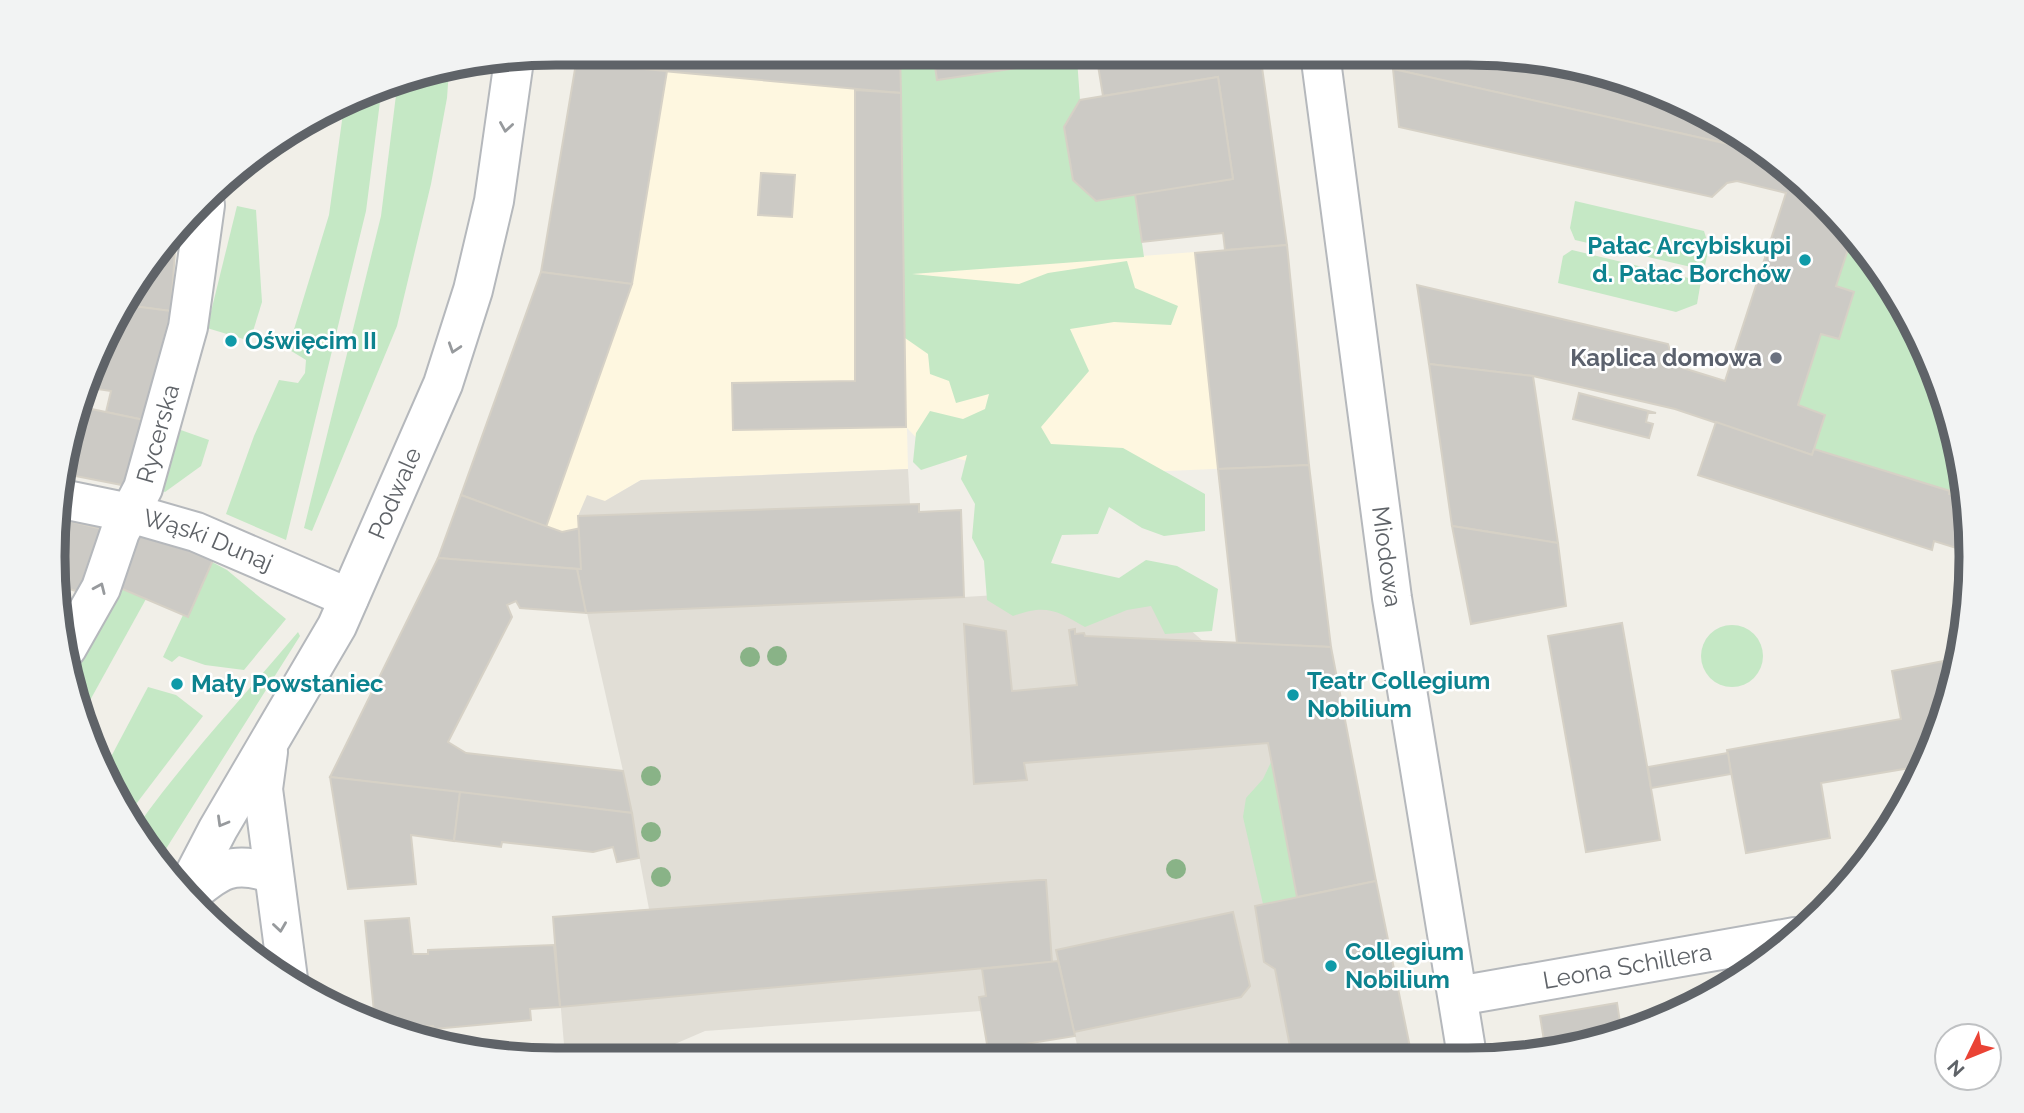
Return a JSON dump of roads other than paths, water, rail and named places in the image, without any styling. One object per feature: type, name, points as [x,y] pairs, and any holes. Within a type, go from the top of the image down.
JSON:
[{"type":"street","name":"Miodowa","points":[[1322,65],[1392,598],[1466,1048]]},
{"type":"street","name":"Podwale","points":[[192,886],[203,857],[337,626],[443,384],[473,290],[494,201],[513,67]]},
{"type":"street","name":"Rycerska","points":[[72,639],[101,589],[120,532],[143,488],[188,327],[204,215]]},
{"type":"street","name":"Wąski Dunaj","points":[[68,500],[130,513],[196,532],[349,598]]},
{"type":"street","points":[[269,742],[263,789],[286,967]]},
{"type":"street","name":"Podwale","points":[[196,890],[225,868],[250,865],[273,874]]},
{"type":"street","name":"Leona Schillera","points":[[1458,996],[1776,939]]},
{"type":"place","name":"Pałac Arcybiskupi d. Pałac Borchów","points":[[1805,260]]},
{"type":"place","name":"Oświęcim II","points":[[231,341]]},
{"type":"place","name":"Kaplica domowa","points":[[1776,358]]},
{"type":"place","name":"Mały Powstaniec","points":[[177,684]]},
{"type":"place","name":"Teatr Collegium Nobilium","points":[[1293,695]]},
{"type":"place","name":"Collegium Nobilium","points":[[1331,966]]}]
